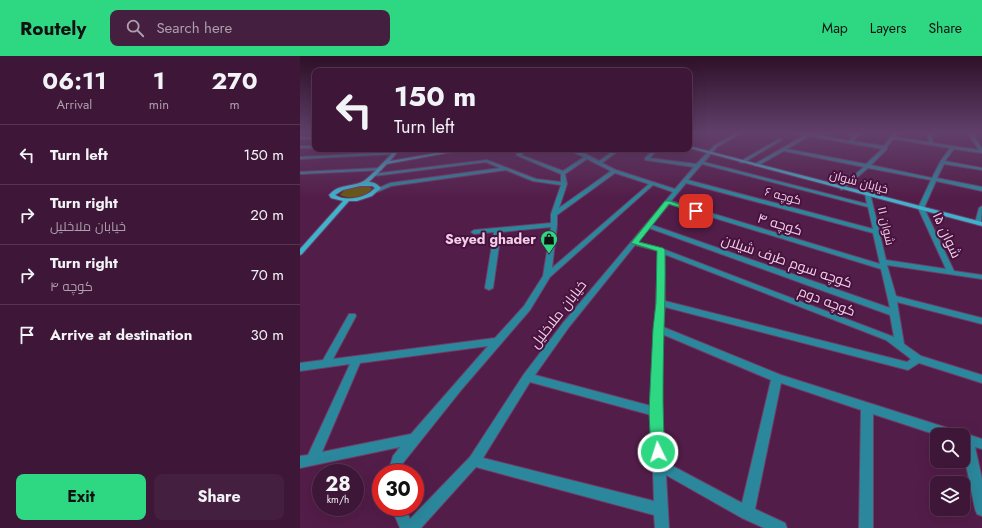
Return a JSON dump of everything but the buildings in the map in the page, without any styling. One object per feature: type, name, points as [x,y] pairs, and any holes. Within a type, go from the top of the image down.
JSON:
[{"type":"street","points":[[300,158],[354,154]]},
{"type":"street","points":[[364,184],[393,154]]},
{"type":"street","points":[[386,163],[438,154]]},
{"type":"street","points":[[519,154],[518,155],[562,174]]},
{"type":"street","points":[[580,154],[614,171],[676,191]]},
{"type":"street","points":[[599,163],[612,154]]},
{"type":"street","points":[[651,154],[647,159],[698,164],[870,206]]},
{"type":"street","name":"خیابان ملاخلیل","points":[[411,528],[474,461],[528,377],[566,325],[707,154]]},
{"type":"street","name":"خیابان شوان","points":[[712,154],[980,223]]},
{"type":"street","points":[[741,162],[755,154]]},
{"type":"street","points":[[755,165],[774,154]]},
{"type":"street","points":[[808,154],[981,189],[982,182]]},
{"type":"street","points":[[842,188],[869,166],[880,154]]},
{"type":"street","points":[[921,208],[942,162],[948,154]]},
{"type":"street","points":[[562,174],[586,158]]},
{"type":"street","points":[[374,175],[487,161],[536,180],[564,184]]},
{"type":"street","points":[[942,162],[982,169]]},
{"type":"street","points":[[300,173],[380,169]]},
{"type":"street","points":[[377,190],[378,188],[376,186],[364,184],[345,187],[334,192],[332,195],[336,199],[347,200],[362,197],[390,185],[506,169]]},
{"type":"street","points":[[554,214],[614,171]]},
{"type":"street","points":[[547,276],[554,225],[554,214],[564,184],[562,174]]},
{"type":"street","name":"کوچه ۶","points":[[684,181],[876,232]]},
{"type":"street","points":[[397,464],[398,460],[414,439],[458,386],[527,308],[547,276],[652,184]]},
{"type":"street","name":"شوان ۱۱","points":[[868,194],[892,298],[900,346]]},
{"type":"street","points":[[300,253],[347,200]]},
{"type":"street","name":"کوچه ۴","points":[[667,202],[884,265],[982,277]]},
{"type":"street","name":"شوان ۱۵","points":[[921,208],[951,272]]},
{"type":"street","points":[[980,223],[982,208]]},
{"type":"street","points":[[474,232],[554,225]]},
{"type":"street","name":"کوچه سوم طرف شیلان","points":[[648,226],[894,313]]},
{"type":"street","points":[[489,288],[498,230]]},
{"type":"street","name":"کوچه دوم","points":[[634,243],[661,250],[889,338],[918,359],[982,379]]},
{"type":"street","points":[[661,250],[661,303],[658,329],[656,412],[662,528]]},
{"type":"street","points":[[892,298],[982,321]]},
{"type":"street","points":[[661,303],[908,366],[918,359]]},
{"type":"street","points":[[326,363],[352,316]]},
{"type":"street","points":[[658,329],[777,378],[932,428]]},
{"type":"street","points":[[300,367],[498,341]]},
{"type":"street","points":[[312,460],[357,359]]},
{"type":"street","points":[[528,377],[656,412]]},
{"type":"street","points":[[748,513],[777,378]]},
{"type":"street","points":[[866,528],[867,407]]},
{"type":"street","points":[[300,462],[414,439]]},
{"type":"street","points":[[970,440],[982,444]]},
{"type":"street","points":[[970,460],[982,509]]},
{"type":"street","points":[[474,461],[662,510]]},
{"type":"street","points":[[659,465],[748,513],[780,528]]},
{"type":"street","points":[[402,516],[407,528]]},
{"type":"shaded area","points":[[369,186],[372,189],[366,194],[357,197],[344,197],[340,195],[345,189]]},
{"type":"place","name":"Seyed ghader","points":[[549,254]]},
{"type":"route","points":[[658,452],[656,412],[658,329],[661,303],[661,250],[634,243],[667,202],[696,211]]}]
